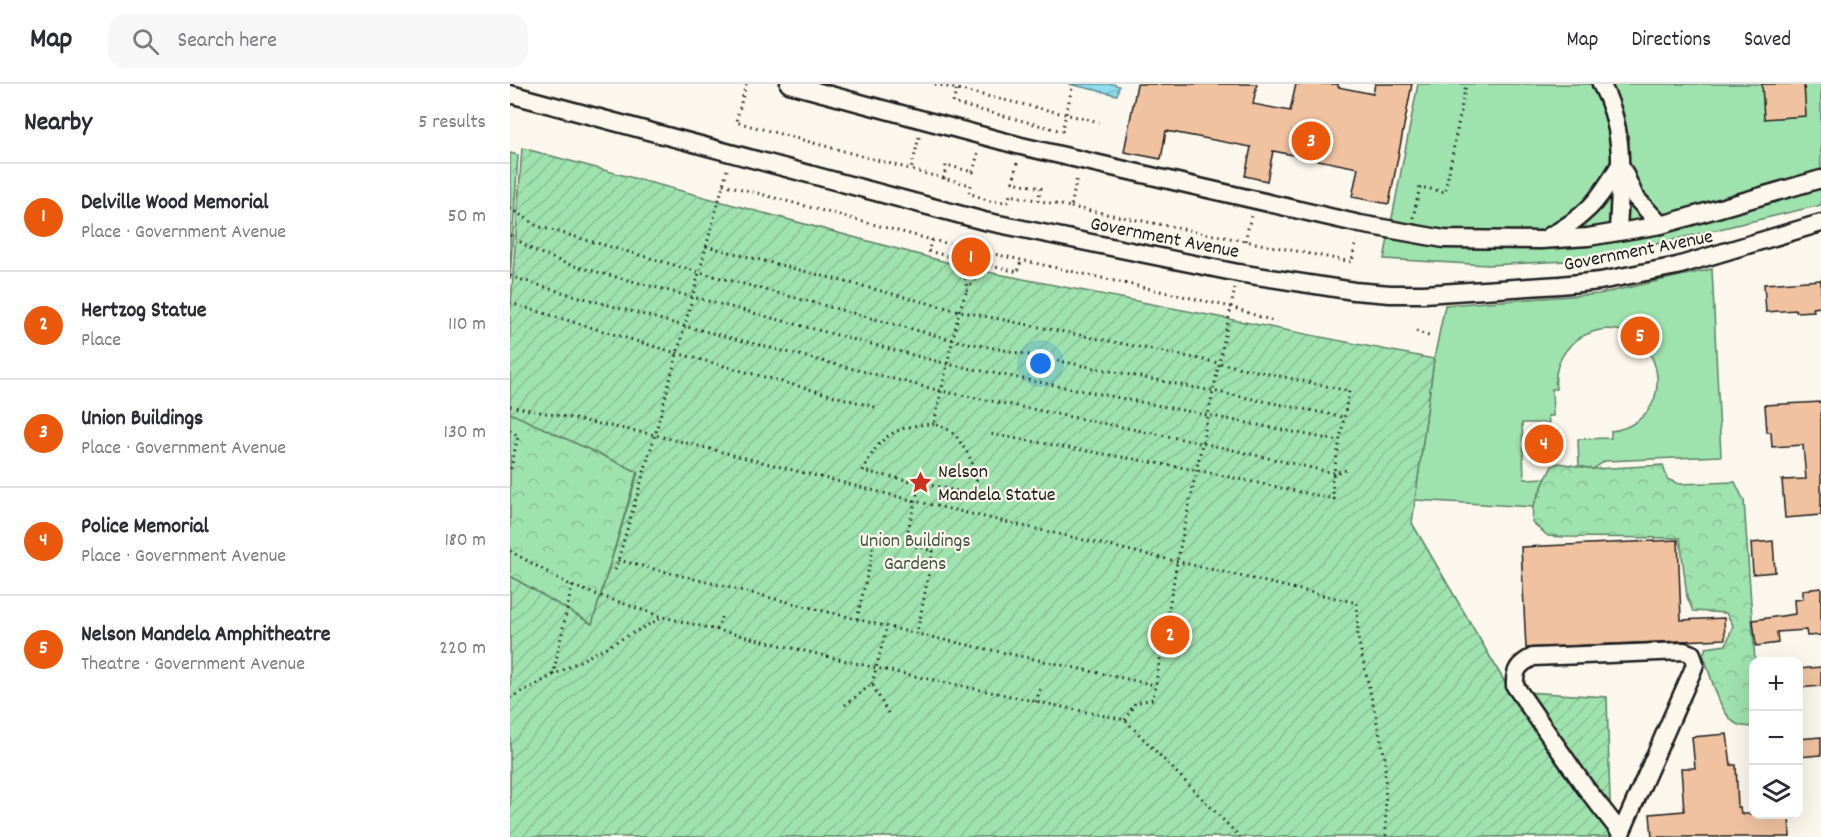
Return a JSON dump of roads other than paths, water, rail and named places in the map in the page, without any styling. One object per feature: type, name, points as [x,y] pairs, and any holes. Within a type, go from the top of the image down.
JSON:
[{"type":"street","name":"Government Avenue","points":[[789,84],[1021,146],[1359,224],[1444,239],[1541,240],[1588,237],[1661,225],[1821,179]]},
{"type":"street","points":[[1601,84],[1611,104],[1621,145],[1618,232]]},
{"type":"street","name":"Government Avenue","points":[[510,94],[984,221],[1238,273],[1324,287],[1390,294],[1560,285],[1600,280],[1677,266],[1821,223]]},
{"type":"street","points":[[1621,163],[1635,197],[1661,225]]},
{"type":"street","points":[[1541,240],[1584,215],[1621,163]]},
{"type":"street","points":[[1684,651],[1692,654],[1695,664],[1692,672],[1621,835],[1515,686],[1516,670],[1521,663],[1533,657],[1684,651]]},
{"type":"water","points":[[1069,84],[1113,84],[1119,86],[1117,95]]},
{"type":"place","name":"Union Buildings","points":[[1311,141]]},
{"type":"place","name":"Delville Wood Memorial","points":[[971,257]]},
{"type":"place","name":"Nelson Mandela Amphitheatre","points":[[1640,336]]},
{"type":"place","name":"Police Memorial","points":[[1544,444]]},
{"type":"place","name":"Nelson Mandela Statue","points":[[920,482]]},
{"type":"place","name":"Hertzog Statue","points":[[1170,635]]},
{"type":"park label","name":"Union Buildings Gardens","points":[[915,550]]}]
